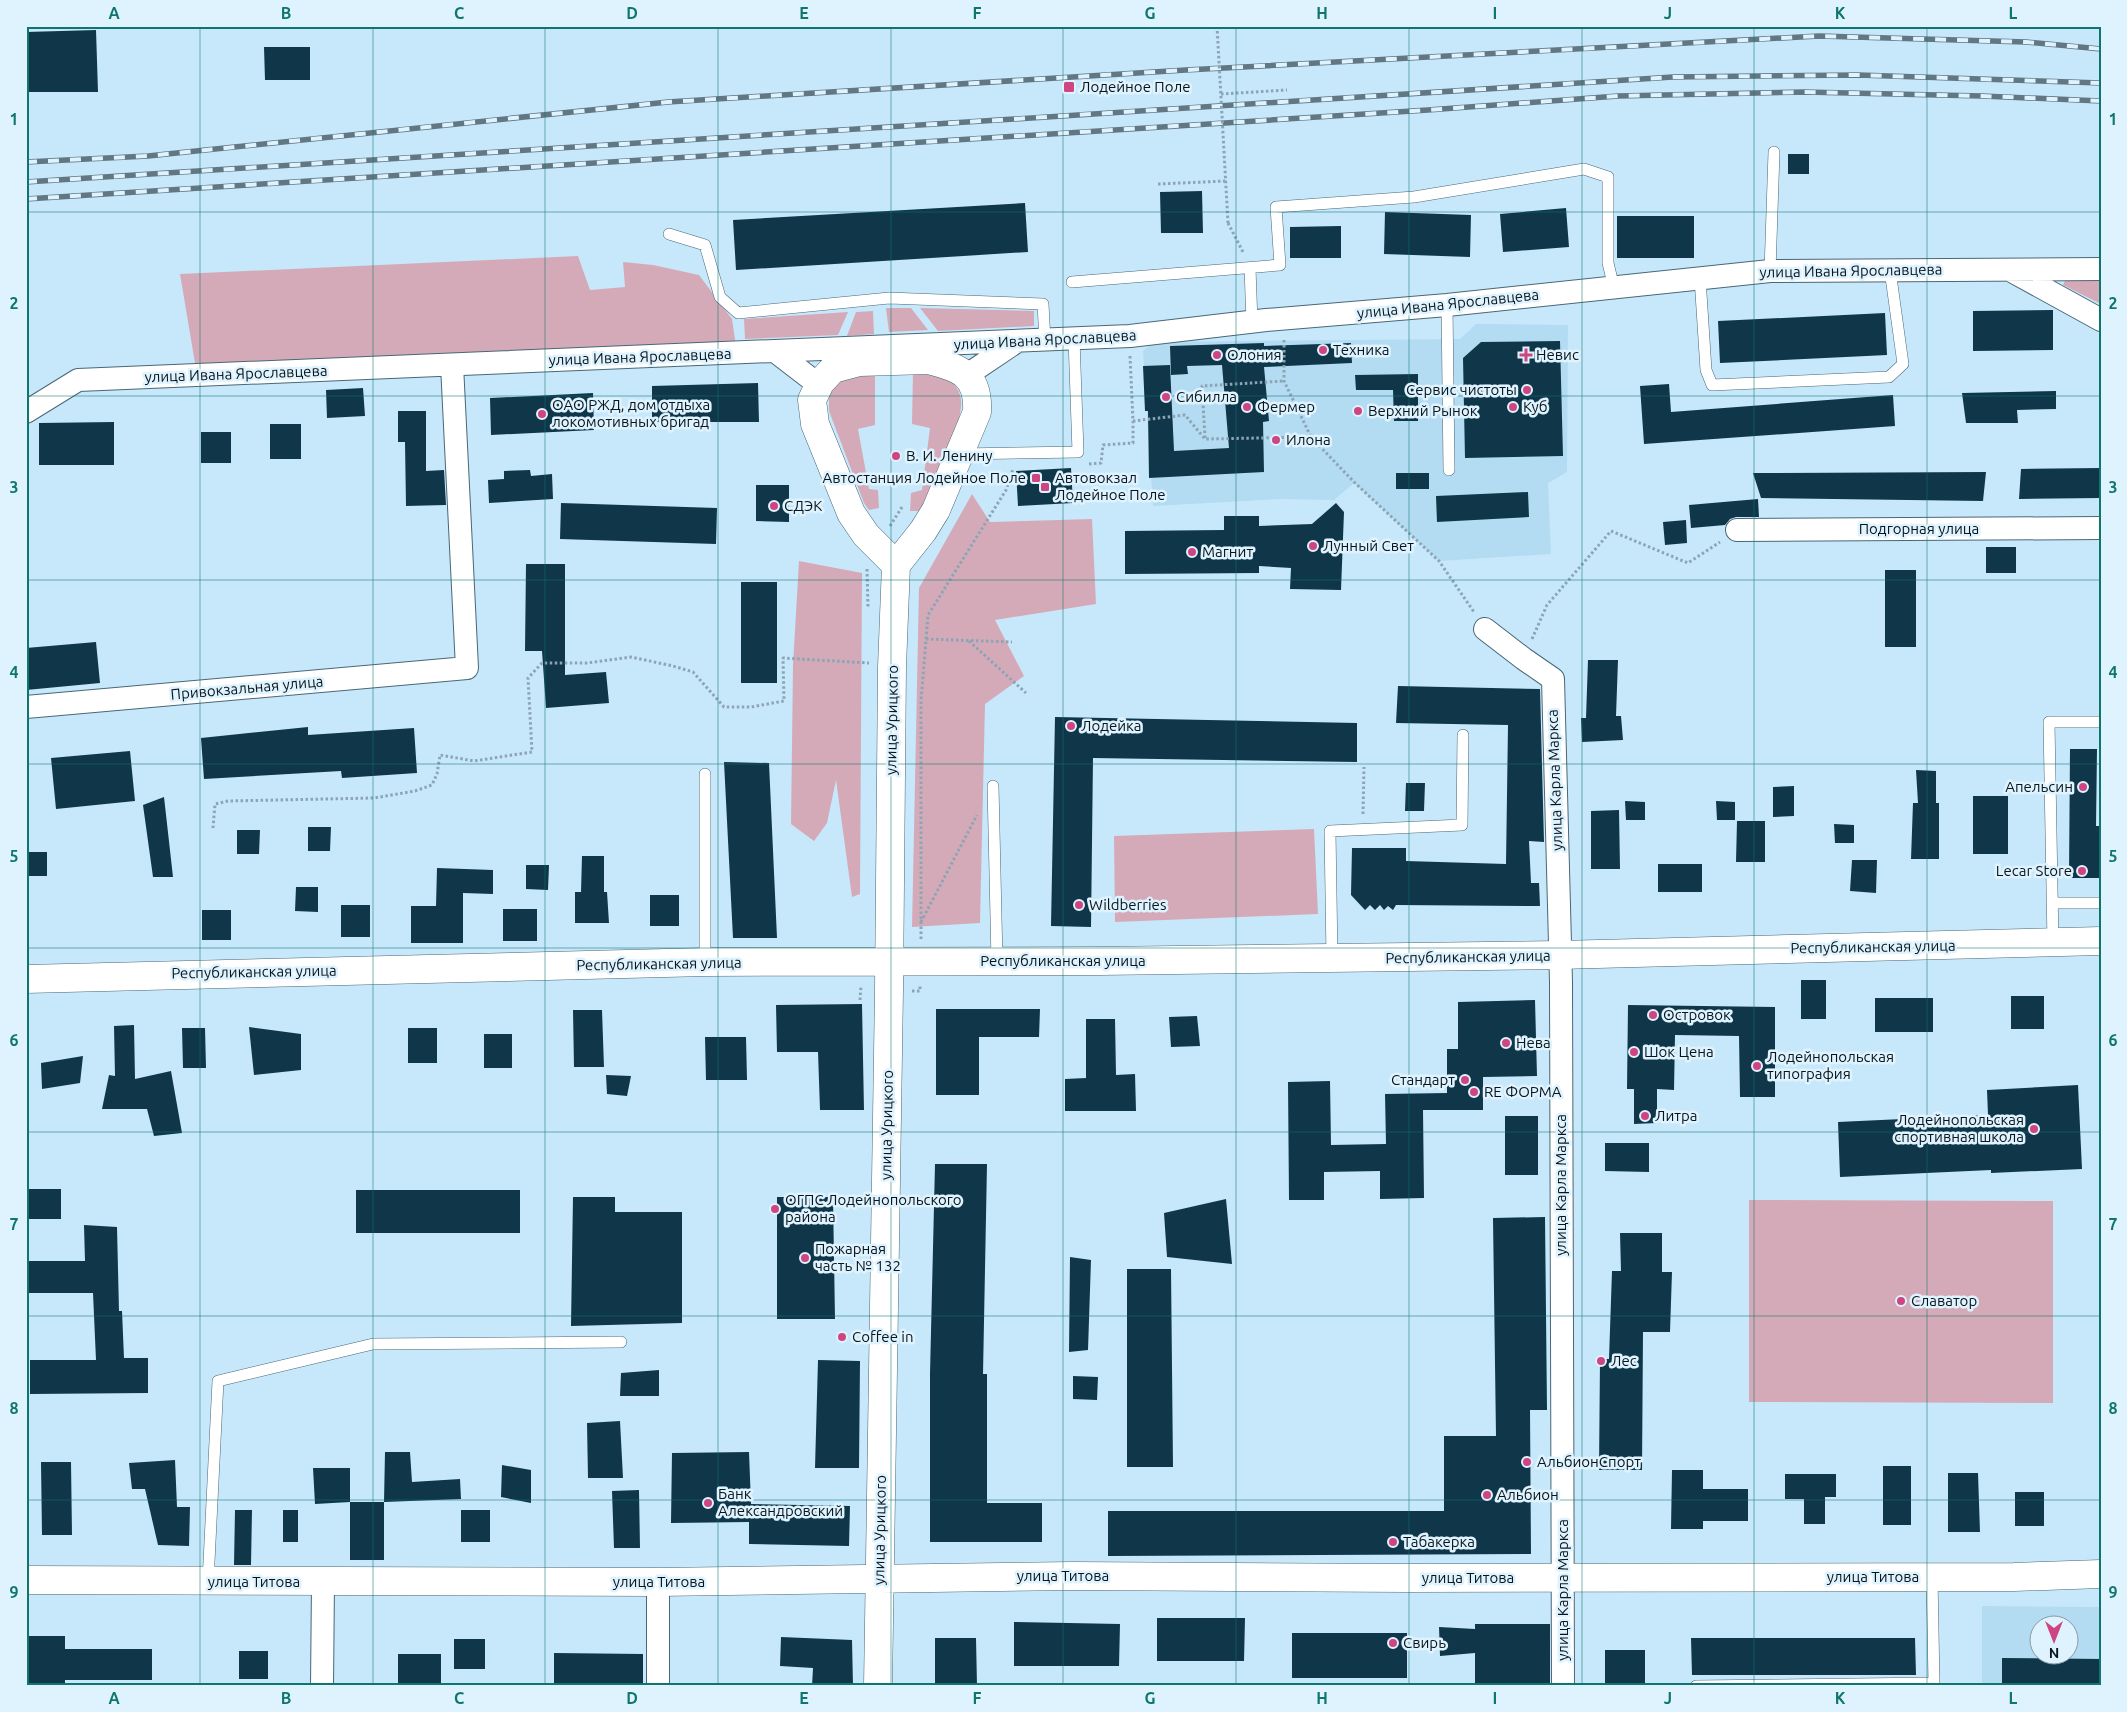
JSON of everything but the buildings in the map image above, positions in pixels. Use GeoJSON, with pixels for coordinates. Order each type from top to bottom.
{"type":"FeatureCollection","features":[{"type":"Feature","properties":{"kind":"street"},"geometry":{"type":"LineString","coordinates":[[2009,269],[2101,320]]}},
{"type":"Feature","properties":{"kind":"street","name":"улица Ивана Ярославцева"},"geometry":{"type":"LineString","coordinates":[[26,412],[78,380],[1074,340],[1447,305],[1770,271],[2101,270]]}},
{"type":"Feature","properties":{"kind":"street"},"geometry":{"type":"LineString","coordinates":[[967,375],[1016,342]]}},
{"type":"Feature","properties":{"kind":"street"},"geometry":{"type":"LineString","coordinates":[[776,352],[819,385]]}},
{"type":"Feature","properties":{"kind":"street"},"geometry":{"type":"LineString","coordinates":[[928,360],[952,366],[967,375],[973,382],[978,398],[977,412],[960,454],[936,510],[923,531],[896,565],[866,535],[851,513],[815,424],[812,400],[819,385],[833,369],[859,362],[928,360]]}},
{"type":"Feature","properties":{"kind":"street","name":"Привокзальная улица"},"geometry":{"type":"LineString","coordinates":[[26,707],[467,668],[452,365]]}},
{"type":"Feature","properties":{"kind":"street","name":"Подгорная улица"},"geometry":{"type":"LineString","coordinates":[[1737,530],[2101,528]]}},
{"type":"Feature","properties":{"kind":"street","name":"улица Урицкого"},"geometry":{"type":"LineString","coordinates":[[878,1686],[878,1578],[890,962],[892,667],[896,565]]}},
{"type":"Feature","properties":{"kind":"street","name":"улица Карла Маркса"},"geometry":{"type":"LineString","coordinates":[[1485,629],[1553,679],[1561,982],[1563,1686]]}},
{"type":"Feature","properties":{"kind":"street","name":"Республиканская улица"},"geometry":{"type":"LineString","coordinates":[[26,979],[705,962],[920,963],[1559,955],[2101,941]]}},
{"type":"Feature","properties":{"kind":"street","name":"улица Титова"},"geometry":{"type":"LineString","coordinates":[[26,1580],[658,1582],[1073,1576],[1562,1578],[1932,1577],[2101,1574]]}},
{"type":"Feature","properties":{"kind":"street"},"geometry":{"type":"LineString","coordinates":[[322,1686],[323,1582]]}},
{"type":"Feature","properties":{"kind":"street"},"geometry":{"type":"LineString","coordinates":[[658,1582],[658,1686]]}},
{"type":"Feature","properties":{"kind":"lane"},"geometry":{"type":"LineString","coordinates":[[1770,271],[1774,152]]}},
{"type":"Feature","properties":{"kind":"lane"},"geometry":{"type":"LineString","coordinates":[[1072,282],[1280,265],[1276,207],[1414,196],[1584,169],[1608,177],[1608,263],[1614,288]]}},
{"type":"Feature","properties":{"kind":"lane"},"geometry":{"type":"LineString","coordinates":[[669,234],[705,245],[720,297],[738,314],[889,298],[1043,304],[1044,341]]}},
{"type":"Feature","properties":{"kind":"lane"},"geometry":{"type":"LineString","coordinates":[[1248,268],[1252,323]]}},
{"type":"Feature","properties":{"kind":"lane"},"geometry":{"type":"LineString","coordinates":[[1700,278],[1706,370],[1712,385],[1889,377],[1903,364],[1890,270]]}},
{"type":"Feature","properties":{"kind":"lane"},"geometry":{"type":"LineString","coordinates":[[1447,305],[1449,470]]}},
{"type":"Feature","properties":{"kind":"lane"},"geometry":{"type":"LineString","coordinates":[[960,454],[1078,452],[1074,340]]}},
{"type":"Feature","properties":{"kind":"lane"},"geometry":{"type":"LineString","coordinates":[[2053,942],[2049,722],[2101,722]]}},
{"type":"Feature","properties":{"kind":"lane"},"geometry":{"type":"LineString","coordinates":[[1332,958],[1330,832],[1462,825],[1463,735]]}},
{"type":"Feature","properties":{"kind":"lane"},"geometry":{"type":"LineString","coordinates":[[705,774],[705,962]]}},
{"type":"Feature","properties":{"kind":"lane"},"geometry":{"type":"LineString","coordinates":[[993,786],[997,962]]}},
{"type":"Feature","properties":{"kind":"lane"},"geometry":{"type":"LineString","coordinates":[[2052,903],[2101,903]]}},
{"type":"Feature","properties":{"kind":"lane"},"geometry":{"type":"LineString","coordinates":[[208,1582],[218,1381],[373,1344],[621,1342]]}},
{"type":"Feature","properties":{"kind":"lane"},"geometry":{"type":"LineString","coordinates":[[1696,1686],[1934,1683],[1932,1577]]}},
{"type":"Feature","properties":{"kind":"path"},"geometry":{"type":"LineString","coordinates":[[1217,26],[1228,223],[1246,257],[1248,268]]}},
{"type":"Feature","properties":{"kind":"path"},"geometry":{"type":"LineString","coordinates":[[1221,94],[1287,90]]}},
{"type":"Feature","properties":{"kind":"path"},"geometry":{"type":"LineString","coordinates":[[1158,184],[1226,181]]}},
{"type":"Feature","properties":{"kind":"path"},"geometry":{"type":"LineString","coordinates":[[1284,320],[1284,381],[1311,437],[1354,482],[1439,560],[1485,629]]}},
{"type":"Feature","properties":{"kind":"path"},"geometry":{"type":"LineString","coordinates":[[1082,464],[1101,463],[1103,445],[1133,442],[1130,336]]}},
{"type":"Feature","properties":{"kind":"path"},"geometry":{"type":"LineString","coordinates":[[1205,439],[1202,386],[1284,381]]}},
{"type":"Feature","properties":{"kind":"path"},"geometry":{"type":"LineString","coordinates":[[1133,421],[1185,415],[1205,439]]}},
{"type":"Feature","properties":{"kind":"path"},"geometry":{"type":"LineString","coordinates":[[1205,439],[1311,437]]}},
{"type":"Feature","properties":{"kind":"path"},"geometry":{"type":"LineString","coordinates":[[860,989],[920,991],[921,701],[928,615],[1006,490],[1014,468]]}},
{"type":"Feature","properties":{"kind":"path"},"geometry":{"type":"LineString","coordinates":[[1524,659],[1547,605],[1611,531],[1688,563],[1737,530]]}},
{"type":"Feature","properties":{"kind":"path"},"geometry":{"type":"LineString","coordinates":[[926,639],[1012,642]]}},
{"type":"Feature","properties":{"kind":"path"},"geometry":{"type":"LineString","coordinates":[[969,640],[1026,693]]}},
{"type":"Feature","properties":{"kind":"path"},"geometry":{"type":"LineString","coordinates":[[212,828],[214,804],[228,801],[374,798],[414,791],[432,785],[437,774],[440,755],[474,761],[532,752],[528,678],[542,663],[587,663],[631,657],[673,666],[693,672],[724,707],[751,707],[784,701],[783,658],[871,664]]}},
{"type":"Feature","properties":{"kind":"path"},"geometry":{"type":"LineString","coordinates":[[1363,830],[1364,767]]}},
{"type":"Feature","properties":{"kind":"path"},"geometry":{"type":"LineString","coordinates":[[921,923],[993,786]]}},
{"type":"Feature","properties":{"kind":"shaded area"},"geometry":{"type":"Polygon","coordinates":[[[578,256],[590,290],[625,287],[623,262],[653,265],[699,275],[732,319],[737,353],[197,375],[180,274],[578,256]]]}},
{"type":"Feature","properties":{"kind":"shaded area"},"geometry":{"type":"Polygon","coordinates":[[[2069,271],[2101,272],[2101,304],[2063,285],[2069,271]]]}},
{"type":"Feature","properties":{"kind":"shaded area"},"geometry":{"type":"Polygon","coordinates":[[[886,308],[911,308],[928,330],[889,332],[886,308]]]}},
{"type":"Feature","properties":{"kind":"shaded area"},"geometry":{"type":"Polygon","coordinates":[[[920,308],[1034,311],[1034,326],[938,331],[920,308]]]}},
{"type":"Feature","properties":{"kind":"shaded area"},"geometry":{"type":"Polygon","coordinates":[[[873,311],[874,334],[847,336],[856,312],[873,311]]]}},
{"type":"Feature","properties":{"kind":"shaded area"},"geometry":{"type":"Polygon","coordinates":[[[848,312],[838,335],[745,339],[744,319],[848,312]]]}},
{"type":"Feature","properties":{"kind":"shaded area","name":"Верхний Рынок"},"geometry":{"type":"Polygon","coordinates":[[[1476,324],[1568,325],[1567,472],[1548,483],[1551,554],[1439,561],[1354,483],[1334,500],[1281,499],[1153,506],[1143,351],[1153,342],[1460,339],[1476,324]]]}},
{"type":"Feature","properties":{"kind":"shaded area"},"geometry":{"type":"Polygon","coordinates":[[[875,369],[875,425],[858,429],[869,489],[878,490],[879,508],[869,510],[864,503],[829,411],[829,394],[847,375],[875,369]]]}},
{"type":"Feature","properties":{"kind":"shaded area"},"geometry":{"type":"Polygon","coordinates":[[[913,371],[940,371],[957,388],[961,399],[958,423],[922,511],[910,511],[911,493],[922,490],[930,428],[912,424],[913,371]]]}},
{"type":"Feature","properties":{"kind":"shaded area"},"geometry":{"type":"Polygon","coordinates":[[[972,494],[990,522],[1092,519],[1096,604],[995,620],[1024,676],[985,704],[980,923],[912,927],[919,588],[972,494]]]}},
{"type":"Feature","properties":{"kind":"shaded area"},"geometry":{"type":"Polygon","coordinates":[[[799,561],[862,573],[860,894],[852,897],[836,780],[827,823],[814,841],[791,824],[793,665],[799,561]]]}},
{"type":"Feature","properties":{"kind":"shaded area"},"geometry":{"type":"Polygon","coordinates":[[[1314,829],[1318,914],[1115,922],[1114,836],[1314,829]]]}},
{"type":"Feature","properties":{"kind":"shaded area","name":"Славатор"},"geometry":{"type":"Polygon","coordinates":[[[1749,1200],[2053,1201],[2053,1403],[1749,1402],[1749,1200]]]}},
{"type":"Feature","properties":{"kind":"shaded area"},"geometry":{"type":"Polygon","coordinates":[[[1982,1606],[2101,1607],[2101,1686],[1982,1686],[1982,1606]]]}},
{"type":"Feature","properties":{"kind":"railway"},"geometry":{"type":"LineString","coordinates":[[26,162],[148,156],[668,102],[1186,70],[1819,36],[2026,42],[2101,49]]}},
{"type":"Feature","properties":{"kind":"railway"},"geometry":{"type":"LineString","coordinates":[[26,182],[1673,77],[1858,75],[2101,83]]}},
{"type":"Feature","properties":{"kind":"railway"},"geometry":{"type":"LineString","coordinates":[[26,199],[1428,110],[1618,96],[1804,92],[2101,101]]}},
{"type":"Feature","properties":{"kind":"place","name":"Лодейное Поле"},"geometry":{"type":"Point","coordinates":[1069,87]}},
{"type":"Feature","properties":{"kind":"place","name":"Техника"},"geometry":{"type":"Point","coordinates":[1323,350]}},
{"type":"Feature","properties":{"kind":"place","name":"Олония"},"geometry":{"type":"Point","coordinates":[1217,355]}},
{"type":"Feature","properties":{"kind":"place","name":"Невис"},"geometry":{"type":"Point","coordinates":[1526,355]}},
{"type":"Feature","properties":{"kind":"place","name":"Сервис чистоты"},"geometry":{"type":"Point","coordinates":[1527,390]}},
{"type":"Feature","properties":{"kind":"place","name":"Сибилла"},"geometry":{"type":"Point","coordinates":[1166,397]}},
{"type":"Feature","properties":{"kind":"place","name":"Фермер"},"geometry":{"type":"Point","coordinates":[1247,407]}},
{"type":"Feature","properties":{"kind":"place","name":"Куб"},"geometry":{"type":"Point","coordinates":[1513,407]}},
{"type":"Feature","properties":{"kind":"place","name":"Верхний Рынок"},"geometry":{"type":"Point","coordinates":[1358,411]}},
{"type":"Feature","properties":{"kind":"place","name":"ОАО РЖД, дом отдыха локомотивных бригад"},"geometry":{"type":"Point","coordinates":[542,414]}},
{"type":"Feature","properties":{"kind":"place","name":"Илона"},"geometry":{"type":"Point","coordinates":[1276,440]}},
{"type":"Feature","properties":{"kind":"place","name":"В. И. Ленину"},"geometry":{"type":"Point","coordinates":[896,456]}},
{"type":"Feature","properties":{"kind":"place","name":"Автостанция Лодейное Поле"},"geometry":{"type":"Point","coordinates":[1036,478]}},
{"type":"Feature","properties":{"kind":"place","name":"Автовокзал Лодейное Поле"},"geometry":{"type":"Point","coordinates":[1045,487]}},
{"type":"Feature","properties":{"kind":"place","name":"СДЭК"},"geometry":{"type":"Point","coordinates":[774,506]}},
{"type":"Feature","properties":{"kind":"place","name":"Лунный Свет"},"geometry":{"type":"Point","coordinates":[1313,546]}},
{"type":"Feature","properties":{"kind":"place","name":"Магнит"},"geometry":{"type":"Point","coordinates":[1192,552]}},
{"type":"Feature","properties":{"kind":"place","name":"Лодейка"},"geometry":{"type":"Point","coordinates":[1071,726]}},
{"type":"Feature","properties":{"kind":"place","name":"Апельсин"},"geometry":{"type":"Point","coordinates":[2083,787]}},
{"type":"Feature","properties":{"kind":"place","name":"Lecar Store"},"geometry":{"type":"Point","coordinates":[2082,871]}},
{"type":"Feature","properties":{"kind":"place","name":"Wildberries"},"geometry":{"type":"Point","coordinates":[1079,905]}},
{"type":"Feature","properties":{"kind":"place","name":"Островок"},"geometry":{"type":"Point","coordinates":[1653,1015]}},
{"type":"Feature","properties":{"kind":"place","name":"Нева"},"geometry":{"type":"Point","coordinates":[1506,1043]}},
{"type":"Feature","properties":{"kind":"place","name":"Шок Цена"},"geometry":{"type":"Point","coordinates":[1634,1052]}},
{"type":"Feature","properties":{"kind":"place","name":"Лодейнопольская типография"},"geometry":{"type":"Point","coordinates":[1757,1066]}},
{"type":"Feature","properties":{"kind":"place","name":"Стандарт"},"geometry":{"type":"Point","coordinates":[1465,1080]}},
{"type":"Feature","properties":{"kind":"place","name":"RE ФОРМА"},"geometry":{"type":"Point","coordinates":[1474,1092]}},
{"type":"Feature","properties":{"kind":"place","name":"Литра"},"geometry":{"type":"Point","coordinates":[1645,1116]}},
{"type":"Feature","properties":{"kind":"place","name":"Лодейнопольская спортивная школа"},"geometry":{"type":"Point","coordinates":[2034,1129]}},
{"type":"Feature","properties":{"kind":"place","name":"ОГПС Лодейнопольского района"},"geometry":{"type":"Point","coordinates":[775,1209]}},
{"type":"Feature","properties":{"kind":"place","name":"Пожарная часть № 132"},"geometry":{"type":"Point","coordinates":[805,1258]}},
{"type":"Feature","properties":{"kind":"place","name":"Славатор"},"geometry":{"type":"Point","coordinates":[1901,1301]}},
{"type":"Feature","properties":{"kind":"place","name":"Coffee in"},"geometry":{"type":"Point","coordinates":[842,1337]}},
{"type":"Feature","properties":{"kind":"place","name":"Лес"},"geometry":{"type":"Point","coordinates":[1601,1361]}},
{"type":"Feature","properties":{"kind":"place","name":"АльбионСпорт"},"geometry":{"type":"Point","coordinates":[1527,1462]}},
{"type":"Feature","properties":{"kind":"place","name":"Альбион"},"geometry":{"type":"Point","coordinates":[1487,1495]}},
{"type":"Feature","properties":{"kind":"place","name":"Банк Александровский"},"geometry":{"type":"Point","coordinates":[708,1503]}},
{"type":"Feature","properties":{"kind":"place","name":"Табакерка"},"geometry":{"type":"Point","coordinates":[1393,1542]}},
{"type":"Feature","properties":{"kind":"place","name":"Свирь"},"geometry":{"type":"Point","coordinates":[1393,1643]}}]}
